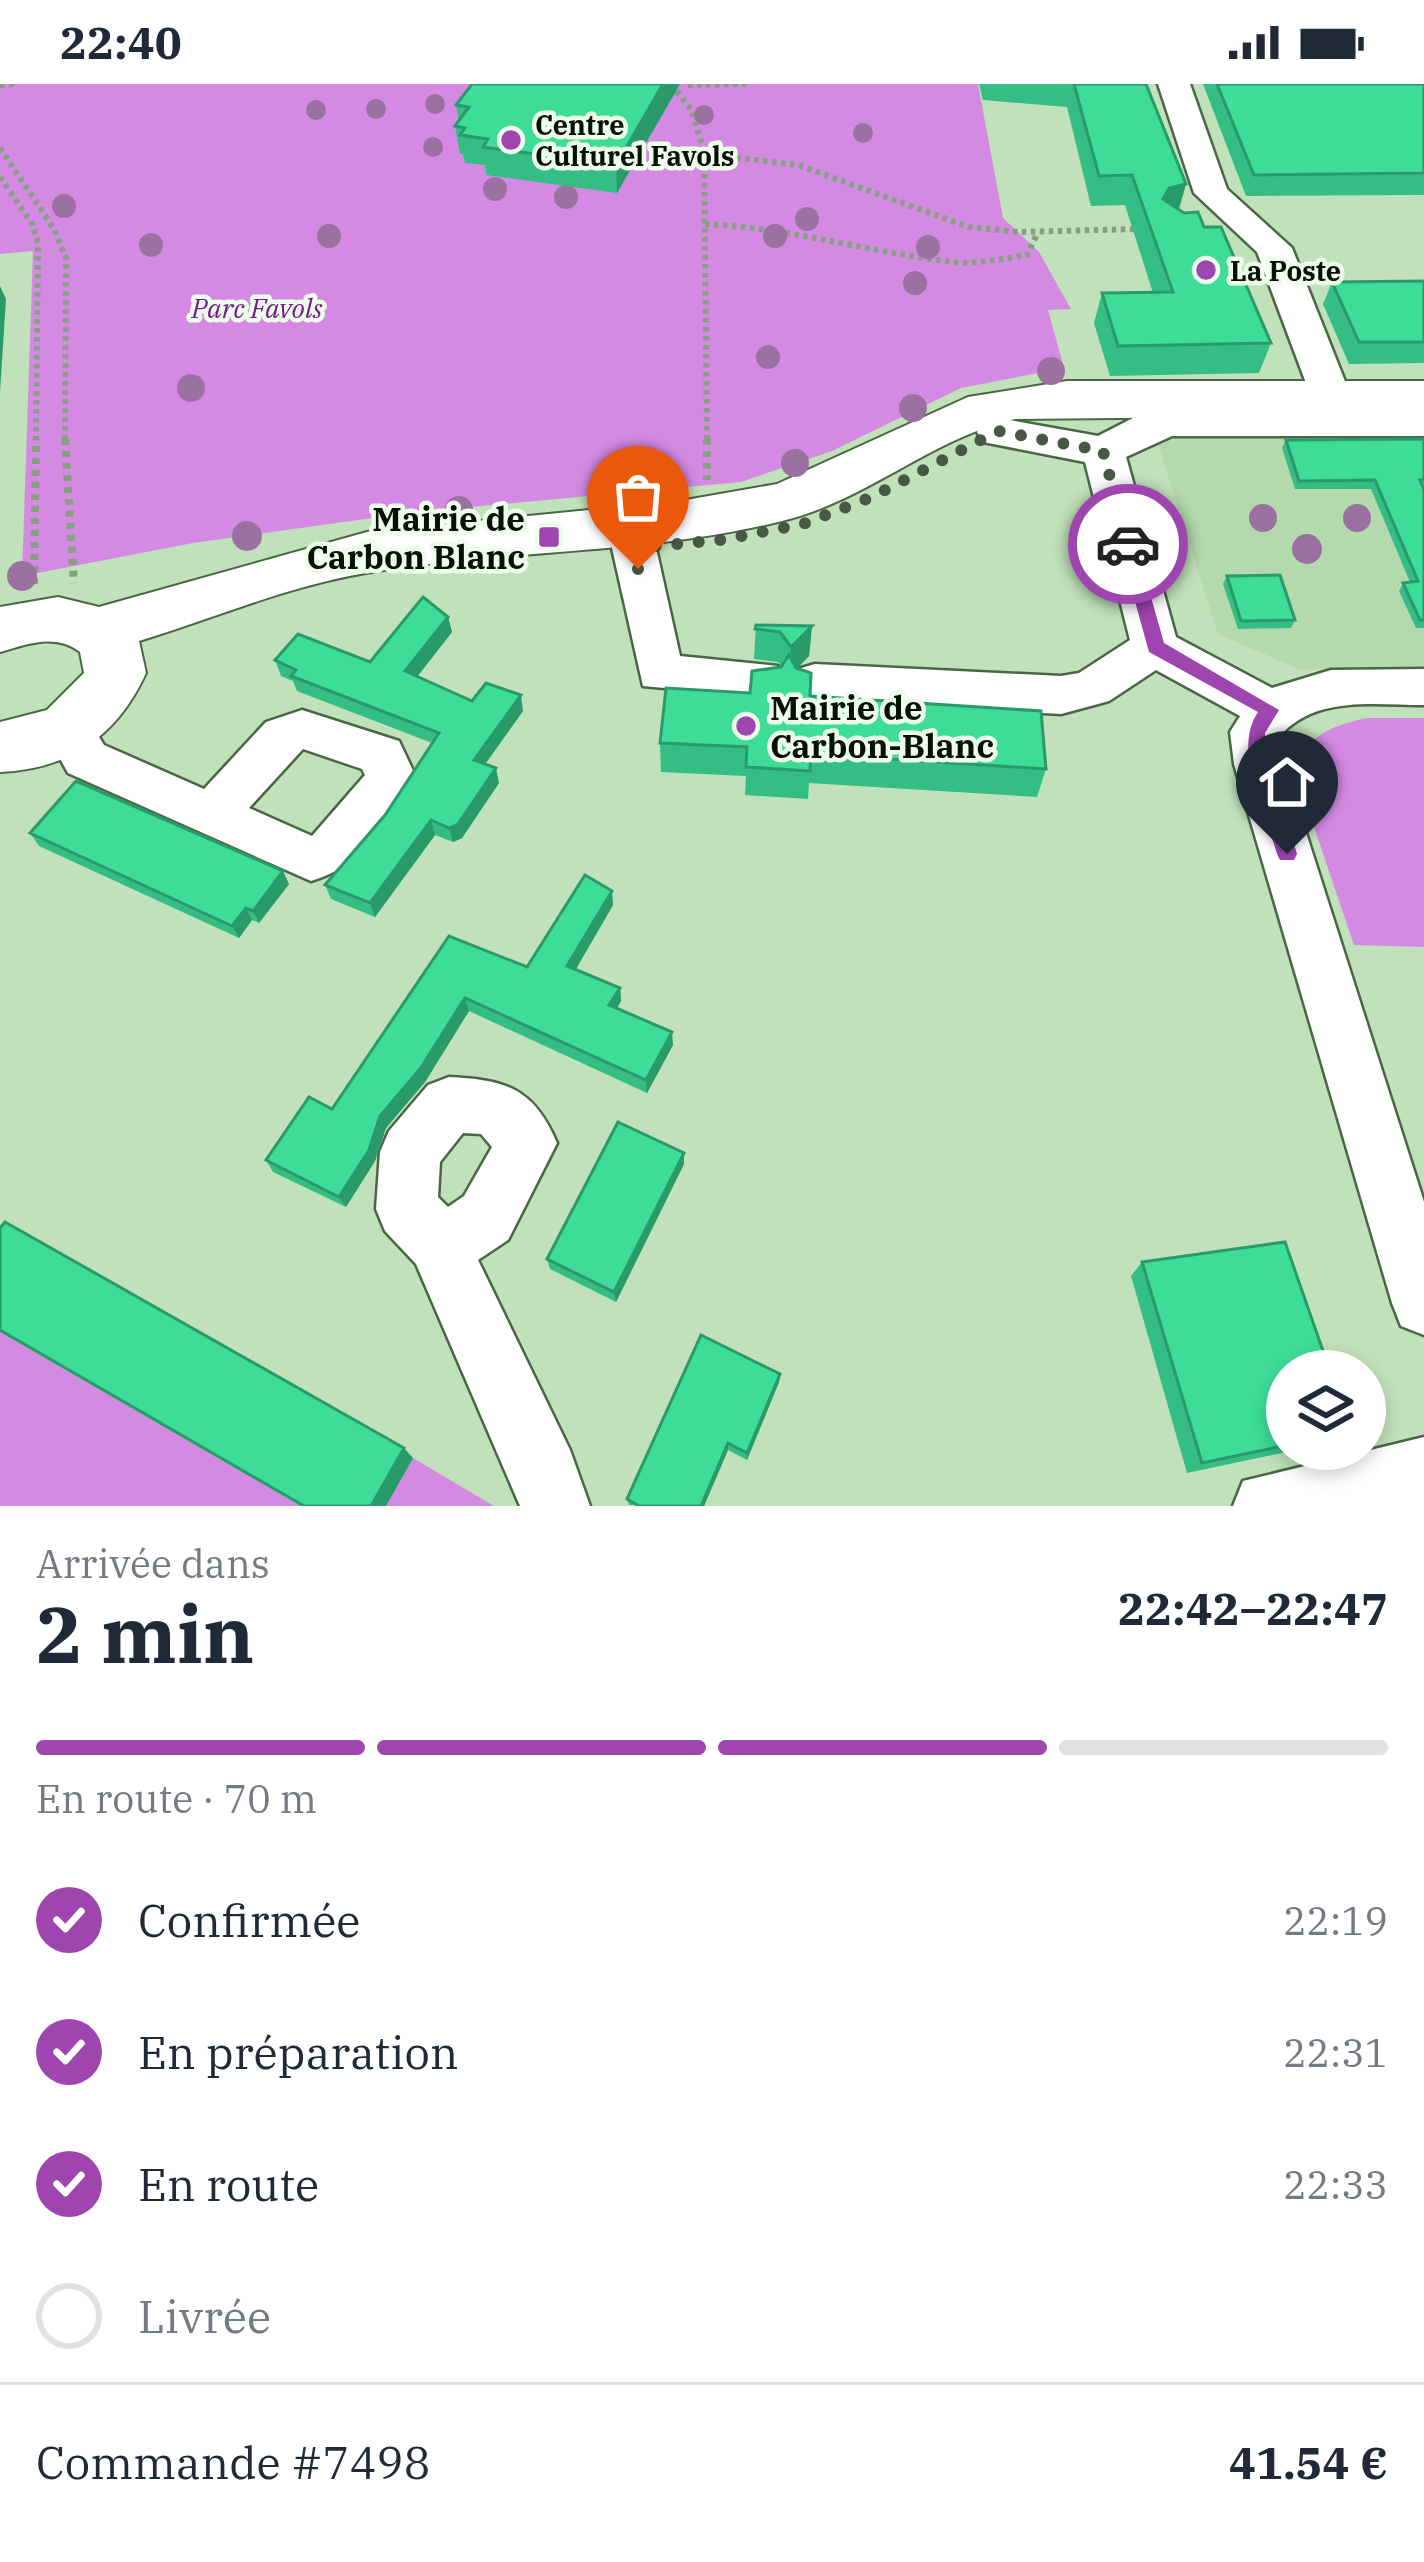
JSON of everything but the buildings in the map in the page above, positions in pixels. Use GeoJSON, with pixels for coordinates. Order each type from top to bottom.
{"type":"FeatureCollection","features":[{"type":"Feature","properties":{"kind":"street"},"geometry":{"type":"LineString","coordinates":[[1174,84],[1211,194],[1274,248],[1332,398]]}},
{"type":"Feature","properties":{"kind":"street"},"geometry":{"type":"LineString","coordinates":[[1177,228],[1244,222]]}},
{"type":"Feature","properties":{"kind":"street"},"geometry":{"type":"LineString","coordinates":[[61,628],[367,552],[652,523],[786,501],[895,456],[974,412],[1008,403],[1088,395],[1144,400],[1424,398]]}},
{"type":"Feature","properties":{"kind":"street"},"geometry":{"type":"LineString","coordinates":[[61,628],[156,639],[214,608],[298,583],[372,568],[721,540],[803,524],[872,497],[998,431],[1144,400]]}},
{"type":"Feature","properties":{"kind":"street"},"geometry":{"type":"LineString","coordinates":[[998,431],[1103,451],[1120,439],[1172,423],[1424,423]]}},
{"type":"Feature","properties":{"kind":"street"},"geometry":{"type":"LineString","coordinates":[[1103,451],[1156,647],[1270,710]]}},
{"type":"Feature","properties":{"kind":"street"},"geometry":{"type":"LineString","coordinates":[[634,548],[660,673],[761,680]]}},
{"type":"Feature","properties":{"kind":"street"},"geometry":{"type":"LineString","coordinates":[[0,747],[42,741],[69,730],[92,712],[61,628]]}},
{"type":"Feature","properties":{"kind":"street"},"geometry":{"type":"LineString","coordinates":[[815,682],[1060,694],[1092,688],[1156,647]]}},
{"type":"Feature","properties":{"kind":"street"},"geometry":{"type":"LineString","coordinates":[[1424,687],[1313,692],[1270,710],[1255,732],[1259,764],[1424,1303]]}},
{"type":"Feature","properties":{"kind":"street"},"geometry":{"type":"LineString","coordinates":[[69,730],[86,759],[212,814]]}},
{"type":"Feature","properties":{"kind":"street"},"geometry":{"type":"LineString","coordinates":[[443,1247],[452,1282],[546,1474],[555,1506]]}},
{"type":"Feature","properties":{"kind":"street"},"geometry":{"type":"LineString","coordinates":[[1268,1506],[1424,1472]]}},
{"type":"Feature","properties":{"kind":"path"},"geometry":{"type":"LineString","coordinates":[[0,85],[14,84]]}},
{"type":"Feature","properties":{"kind":"path"},"geometry":{"type":"LineString","coordinates":[[671,84],[691,109],[704,152],[706,487]]}},
{"type":"Feature","properties":{"kind":"path"},"geometry":{"type":"LineString","coordinates":[[688,85],[751,84]]}},
{"type":"Feature","properties":{"kind":"path"},"geometry":{"type":"LineString","coordinates":[[647,147],[825,172],[969,226],[1038,232],[1177,228]]}},
{"type":"Feature","properties":{"kind":"path"},"geometry":{"type":"LineString","coordinates":[[0,148],[54,230],[66,258],[64,422],[75,570],[61,628]]}},
{"type":"Feature","properties":{"kind":"path"},"geometry":{"type":"LineString","coordinates":[[0,177],[33,225],[38,244],[61,628]]}},
{"type":"Feature","properties":{"kind":"path"},"geometry":{"type":"LineString","coordinates":[[705,224],[767,227],[808,241],[970,263],[1027,255],[1038,232]]}},
{"type":"Feature","properties":{"kind":"shaded area"},"geometry":{"type":"Polygon","coordinates":[[[1151,421],[1424,421],[1424,669],[1299,669],[1218,634],[1151,421]]]}},
{"type":"Feature","properties":{"kind":"green space","name":"Parc Favols"},"geometry":{"type":"Polygon","coordinates":[[[0,84],[978,84],[1003,218],[1039,252],[1071,309],[1048,310],[1064,368],[961,388],[832,451],[741,482],[415,512],[193,543],[22,576],[33,251],[0,254],[0,84]]]}},
{"type":"Feature","properties":{"kind":"green space"},"geometry":{"type":"Polygon","coordinates":[[[1368,718],[1424,718],[1424,947],[1354,945],[1297,777],[1298,764],[1310,743],[1331,729],[1368,718]]]}},
{"type":"Feature","properties":{"kind":"green space"},"geometry":{"type":"Polygon","coordinates":[[[0,1332],[301,1506],[0,1506],[0,1332]]]}},
{"type":"Feature","properties":{"kind":"green space"},"geometry":{"type":"Polygon","coordinates":[[[413,1458],[494,1506],[386,1506],[413,1458]]]}},
{"type":"Feature","properties":{"kind":"way so far"},"geometry":{"type":"LineString","coordinates":[[638,569],[634,548],[721,540],[803,524],[872,497],[998,431],[1103,451],[1128,544]]}},
{"type":"Feature","properties":{"kind":"place","name":"Centre Culturel Favols"},"geometry":{"type":"Point","coordinates":[511,140]}},
{"type":"Feature","properties":{"kind":"place","name":"La Poste"},"geometry":{"type":"Point","coordinates":[1206,270]}},
{"type":"Feature","properties":{"kind":"place","name":"Mairie de Carbon Blanc"},"geometry":{"type":"Point","coordinates":[549,537]}},
{"type":"Feature","properties":{"kind":"place","name":"Mairie de Carbon-Blanc"},"geometry":{"type":"Point","coordinates":[746,726]}},
{"type":"Feature","properties":{"kind":"route"},"geometry":{"type":"LineString","coordinates":[[1128,544],[1156,647],[1270,710],[1255,732],[1257,751],[1287,854]]}}]}
